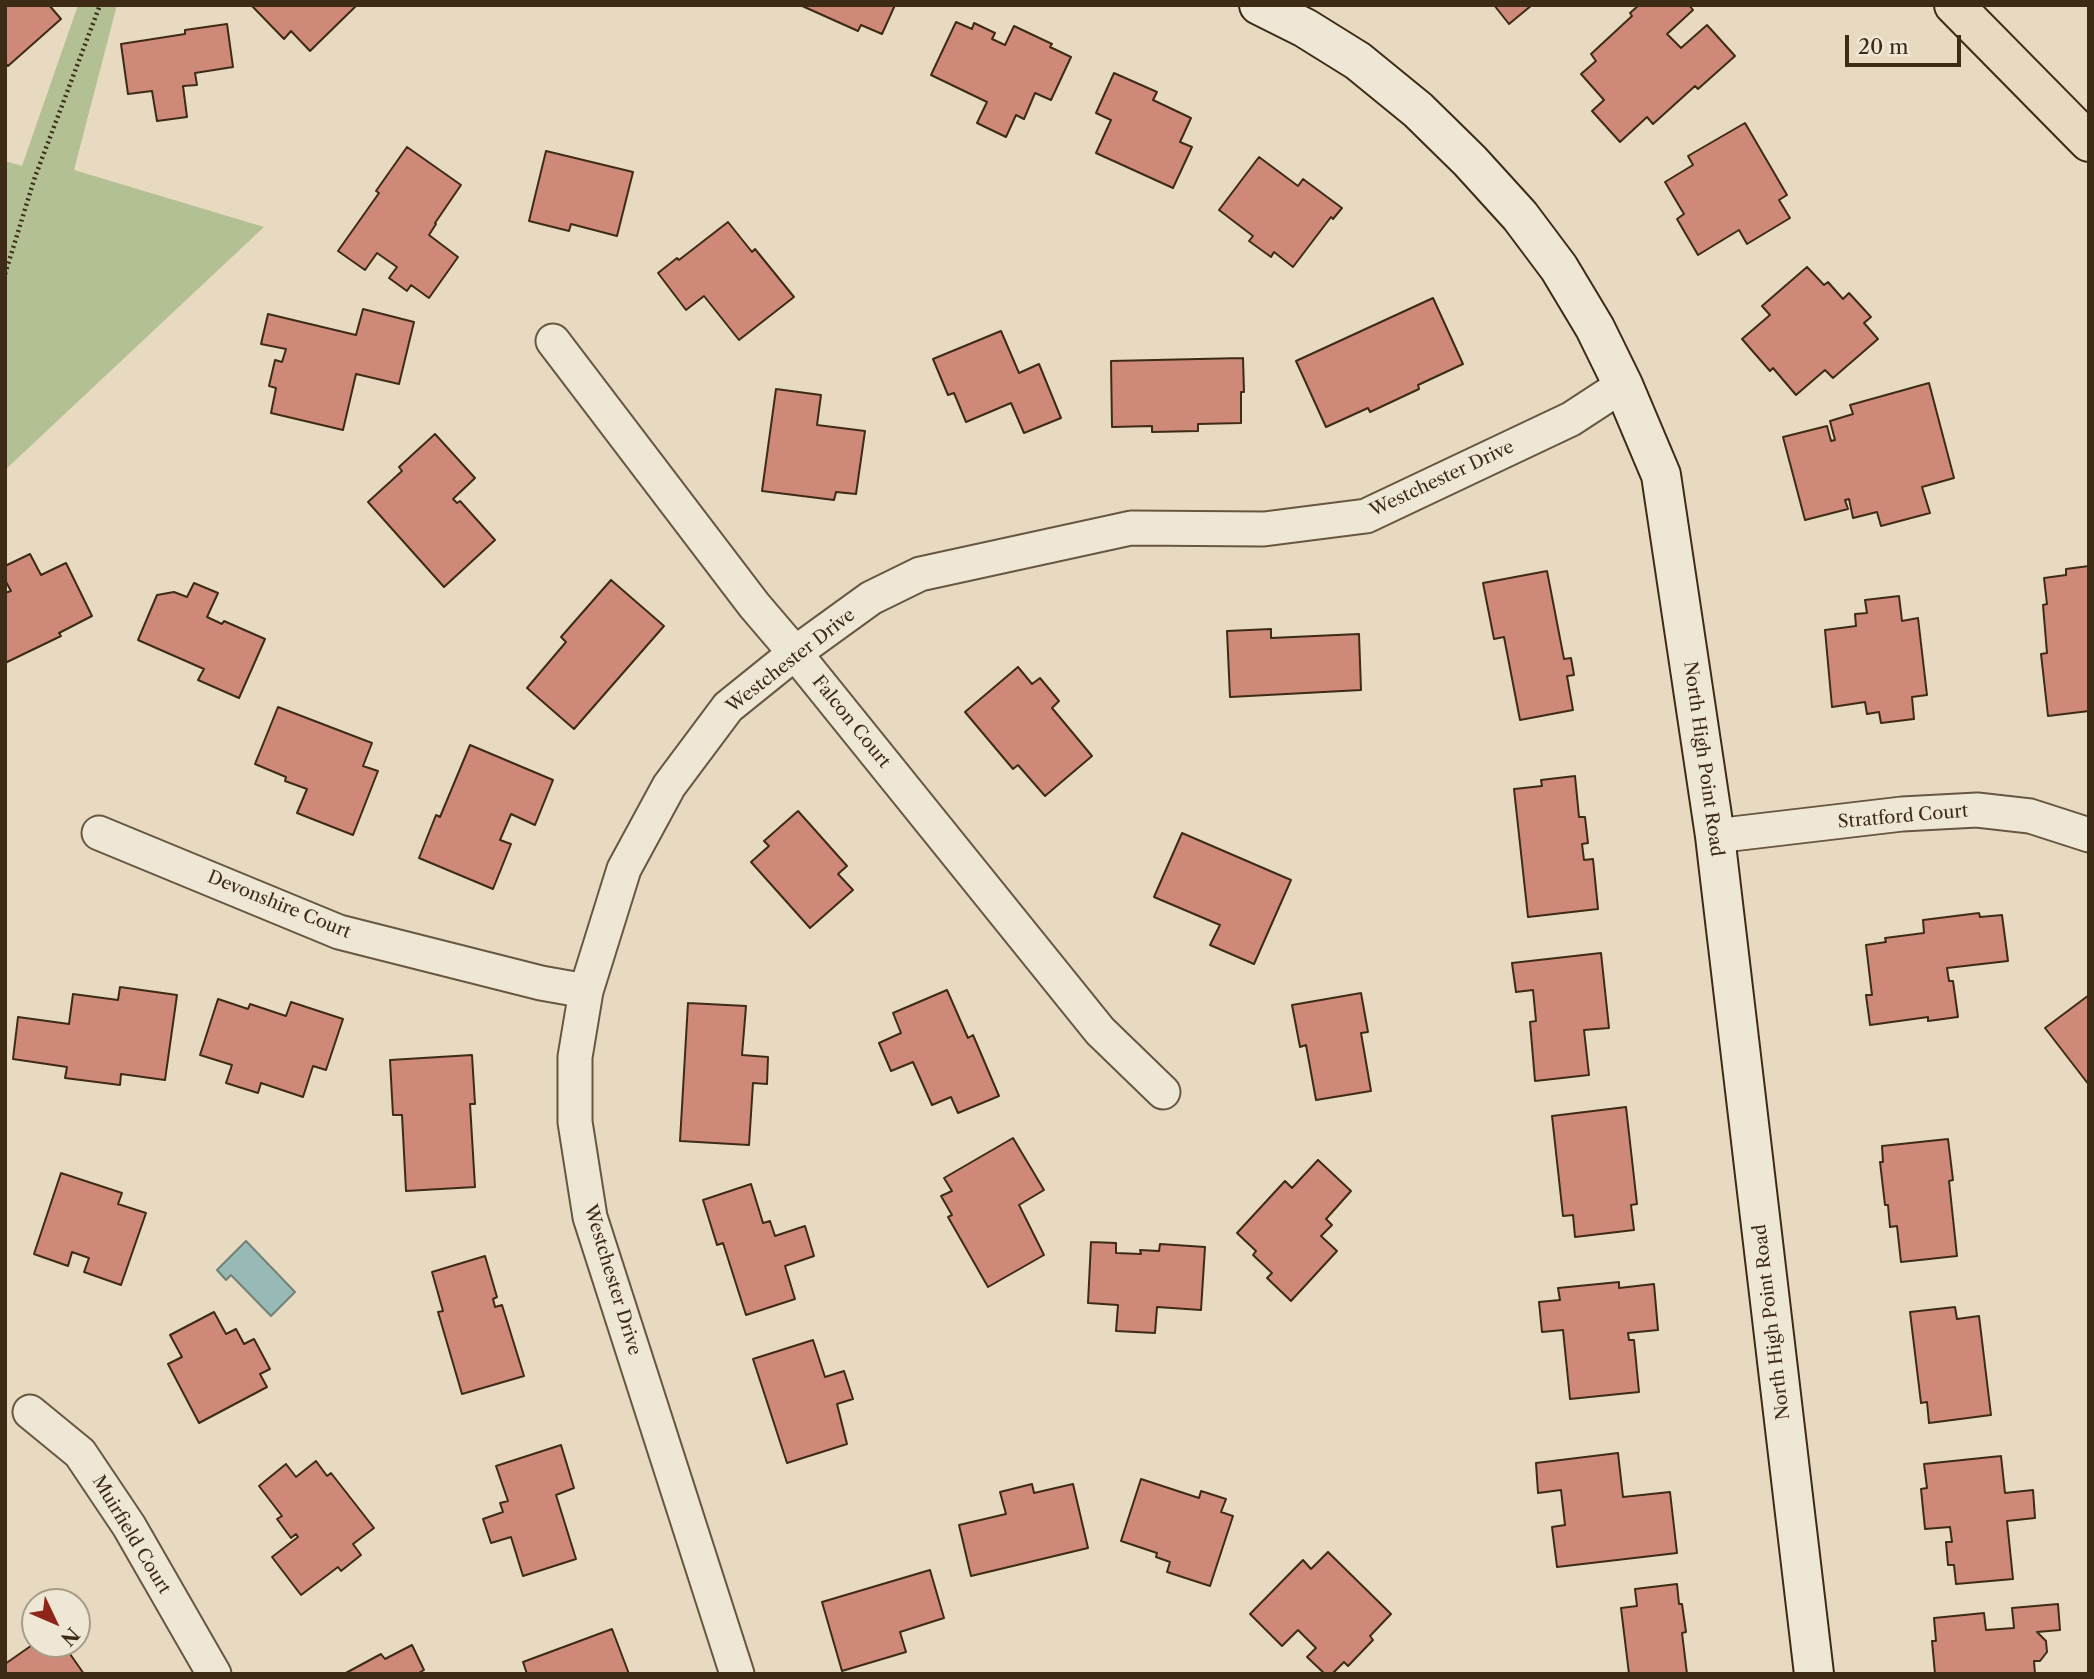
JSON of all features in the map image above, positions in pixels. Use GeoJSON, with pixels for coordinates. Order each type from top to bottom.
{"type":"FeatureCollection","features":[{"type":"Feature","properties":{"kind":"highway"},"geometry":{"type":"LineString","coordinates":[[1954,5],[2089,142]]}},
{"type":"Feature","properties":{"kind":"street","name":"North High Point Road"},"geometry":{"type":"LineString","coordinates":[[1259,5],[1305,28],[1358,61],[1418,110],[1470,161],[1520,216],[1559,268],[1595,328],[1623,385],[1661,475],[1715,836],[1814,1674]]}},
{"type":"Feature","properties":{"kind":"street","name":"Falcon Court"},"geometry":{"type":"LineString","coordinates":[[553,341],[754,605],[1100,1031],[1163,1092]]}},
{"type":"Feature","properties":{"kind":"street","name":"Westchester Drive"},"geometry":{"type":"LineString","coordinates":[[737,1674],[590,1217],[575,1122],[575,1056],[586,991],[624,869],[669,786],[728,707],[795,653],[871,598],[920,574],[1131,528],[1264,528],[1366,516],[1570,419],[1623,385]]}},
{"type":"Feature","properties":{"kind":"street","name":"Stratford Court"},"geometry":{"type":"LineString","coordinates":[[1715,836],[1902,814],[1977,810],[2030,816],[2089,835]]}},
{"type":"Feature","properties":{"kind":"street","name":"Devonshire Court"},"geometry":{"type":"LineString","coordinates":[[99,833],[340,932],[541,983],[586,991]]}},
{"type":"Feature","properties":{"kind":"street","name":"Muirfield Court"},"geometry":{"type":"LineString","coordinates":[[30,1412],[80,1453],[129,1527],[214,1674]]}},
{"type":"Feature","properties":{"kind":"path"},"geometry":{"type":"LineString","coordinates":[[6,272],[34,177],[100,5]]}},
{"type":"Feature","properties":{"kind":"green space"},"geometry":{"type":"Polygon","coordinates":[[[78,5],[117,5],[74,170],[264,227],[5,470],[5,161],[22,166],[78,5]]]}},
{"type":"Feature","properties":{"kind":"water"},"geometry":{"type":"Polygon","coordinates":[[[246,1241],[295,1292],[271,1316],[231,1275],[226,1280],[217,1270],[246,1241]]]}},
{"type":"Feature","properties":{"kind":"building"},"geometry":{"type":"Polygon","coordinates":[[[5,5],[49,5],[61,19],[8,66],[5,63],[5,5]]]}},
{"type":"Feature","properties":{"kind":"building"},"geometry":{"type":"Polygon","coordinates":[[[357,5],[310,51],[291,31],[284,39],[252,6],[357,5]]]}},
{"type":"Feature","properties":{"kind":"building"},"geometry":{"type":"Polygon","coordinates":[[[800,5],[895,5],[882,34],[861,25],[858,31],[800,5]]]}},
{"type":"Feature","properties":{"kind":"building"},"geometry":{"type":"Polygon","coordinates":[[[1494,5],[1532,5],[1509,24],[1494,5]]]}},
{"type":"Feature","properties":{"kind":"building"},"geometry":{"type":"Polygon","coordinates":[[[1639,5],[1689,5],[1693,10],[1667,34],[1681,48],[1707,25],[1735,56],[1698,89],[1695,86],[1653,124],[1647,117],[1620,142],[1592,111],[1604,100],[1581,74],[1596,61],[1591,54],[1632,16],[1630,13],[1639,5]]]}},
{"type":"Feature","properties":{"kind":"building"},"geometry":{"type":"Polygon","coordinates":[[[956,22],[972,29],[974,23],[995,33],[992,39],[1005,45],[1014,26],[1052,44],[1050,47],[1071,57],[1051,100],[1035,93],[1024,119],[1016,115],[1006,137],[977,123],[987,102],[931,75],[956,22]]]}},
{"type":"Feature","properties":{"kind":"building"},"geometry":{"type":"Polygon","coordinates":[[[227,24],[233,67],[195,73],[197,85],[183,86],[187,117],[157,121],[152,91],[128,94],[121,44],[227,24]]]}},
{"type":"Feature","properties":{"kind":"building"},"geometry":{"type":"Polygon","coordinates":[[[1114,73],[1157,92],[1153,100],[1191,118],[1180,142],[1192,147],[1173,188],[1096,153],[1111,120],[1096,113],[1114,73]]]}},
{"type":"Feature","properties":{"kind":"building"},"geometry":{"type":"Polygon","coordinates":[[[1745,123],[1787,195],[1779,200],[1790,218],[1747,244],[1739,230],[1698,255],[1677,219],[1684,214],[1665,182],[1693,165],[1688,156],[1745,123]]]}},
{"type":"Feature","properties":{"kind":"building"},"geometry":{"type":"Polygon","coordinates":[[[407,147],[461,185],[429,235],[458,257],[429,298],[411,285],[407,291],[389,278],[397,267],[377,253],[365,270],[338,251],[407,147]]]}},
{"type":"Feature","properties":{"kind":"building"},"geometry":{"type":"Polygon","coordinates":[[[546,151],[633,172],[617,236],[571,224],[569,231],[529,221],[546,151]]]}},
{"type":"Feature","properties":{"kind":"building"},"geometry":{"type":"Polygon","coordinates":[[[1259,157],[1298,186],[1303,179],[1342,208],[1333,219],[1331,217],[1293,267],[1274,252],[1271,257],[1249,241],[1253,236],[1219,210],[1259,157]]]}},
{"type":"Feature","properties":{"kind":"building"},"geometry":{"type":"Polygon","coordinates":[[[728,222],[752,252],[755,249],[794,297],[739,340],[704,296],[686,310],[658,273],[728,222]]]}},
{"type":"Feature","properties":{"kind":"building"},"geometry":{"type":"Polygon","coordinates":[[[1807,267],[1824,285],[1828,282],[1843,299],[1849,293],[1871,317],[1864,323],[1878,339],[1833,378],[1825,370],[1796,395],[1773,368],[1770,371],[1742,339],[1770,315],[1762,306],[1807,267]]]}},
{"type":"Feature","properties":{"kind":"building"},"geometry":{"type":"Polygon","coordinates":[[[1433,298],[1463,364],[1370,412],[1368,408],[1326,427],[1296,361],[1433,298]]]}},
{"type":"Feature","properties":{"kind":"building"},"geometry":{"type":"Polygon","coordinates":[[[363,309],[414,322],[399,384],[356,374],[343,430],[271,413],[276,388],[269,386],[275,360],[282,362],[286,349],[261,344],[268,314],[356,335],[363,309]]]}},
{"type":"Feature","properties":{"kind":"building"},"geometry":{"type":"Polygon","coordinates":[[[1001,331],[1019,373],[1039,364],[1061,418],[1024,433],[1011,403],[966,422],[954,393],[948,395],[933,359],[1001,331]]]}},
{"type":"Feature","properties":{"kind":"building"},"geometry":{"type":"Polygon","coordinates":[[[1243,358],[1241,423],[1198,424],[1198,431],[1152,432],[1152,426],[1112,427],[1111,361],[1243,358]]]}},
{"type":"Feature","properties":{"kind":"building"},"geometry":{"type":"Polygon","coordinates":[[[1929,383],[1954,478],[1922,487],[1930,513],[1881,526],[1877,512],[1853,518],[1849,499],[1845,500],[1848,509],[1805,520],[1783,437],[1827,426],[1831,441],[1835,440],[1830,421],[1853,414],[1850,405],[1929,383]]]}},
{"type":"Feature","properties":{"kind":"building"},"geometry":{"type":"Polygon","coordinates":[[[776,389],[821,395],[817,425],[865,431],[856,494],[836,492],[834,500],[762,491],[776,389]]]}},
{"type":"Feature","properties":{"kind":"building"},"geometry":{"type":"Polygon","coordinates":[[[435,434],[475,478],[453,499],[457,503],[460,501],[495,540],[444,587],[368,502],[402,471],[399,467],[435,434]]]}},
{"type":"Feature","properties":{"kind":"building"},"geometry":{"type":"Polygon","coordinates":[[[30,554],[41,575],[66,563],[92,616],[59,633],[61,636],[5,663],[5,593],[11,591],[5,580],[5,566],[30,554]]]}},
{"type":"Feature","properties":{"kind":"building"},"geometry":{"type":"Polygon","coordinates":[[[2089,566],[2089,711],[2048,716],[2041,654],[2047,653],[2044,578],[2066,575],[2066,569],[2089,566]]]}},
{"type":"Feature","properties":{"kind":"building"},"geometry":{"type":"Polygon","coordinates":[[[1547,571],[1564,659],[1571,658],[1574,675],[1567,676],[1573,710],[1520,720],[1504,637],[1494,639],[1483,583],[1547,571]]]}},
{"type":"Feature","properties":{"kind":"building"},"geometry":{"type":"Polygon","coordinates":[[[611,580],[664,626],[574,729],[527,688],[566,642],[561,637],[611,580]]]}},
{"type":"Feature","properties":{"kind":"building"},"geometry":{"type":"Polygon","coordinates":[[[194,583],[218,593],[207,617],[222,624],[224,621],[265,639],[239,698],[198,680],[204,669],[138,640],[157,595],[174,592],[187,597],[194,583]]]}},
{"type":"Feature","properties":{"kind":"building"},"geometry":{"type":"Polygon","coordinates":[[[1899,596],[1902,621],[1918,618],[1927,695],[1912,697],[1914,719],[1881,723],[1879,712],[1867,714],[1865,702],[1832,707],[1825,630],[1856,626],[1855,614],[1867,613],[1865,600],[1899,596]]]}},
{"type":"Feature","properties":{"kind":"building"},"geometry":{"type":"Polygon","coordinates":[[[1271,629],[1271,638],[1359,634],[1361,690],[1230,697],[1227,631],[1271,629]]]}},
{"type":"Feature","properties":{"kind":"building"},"geometry":{"type":"Polygon","coordinates":[[[1018,667],[1032,684],[1040,678],[1059,701],[1052,708],[1092,756],[1045,796],[1018,765],[1013,769],[965,712],[1018,667]]]}},
{"type":"Feature","properties":{"kind":"building"},"geometry":{"type":"Polygon","coordinates":[[[278,707],[372,743],[363,766],[378,771],[353,835],[297,813],[307,789],[285,781],[286,777],[255,764],[278,707]]]}},
{"type":"Feature","properties":{"kind":"building"},"geometry":{"type":"Polygon","coordinates":[[[470,745],[553,780],[535,825],[511,814],[500,840],[511,844],[493,889],[419,858],[436,815],[440,817],[470,745]]]}},
{"type":"Feature","properties":{"kind":"building"},"geometry":{"type":"Polygon","coordinates":[[[1575,776],[1579,817],[1585,817],[1588,843],[1582,844],[1584,860],[1593,859],[1598,909],[1528,917],[1514,789],[1542,786],[1541,780],[1575,776]]]}},
{"type":"Feature","properties":{"kind":"building"},"geometry":{"type":"Polygon","coordinates":[[[798,811],[847,866],[838,874],[853,890],[810,928],[751,862],[769,846],[764,841],[798,811]]]}},
{"type":"Feature","properties":{"kind":"building"},"geometry":{"type":"Polygon","coordinates":[[[1182,833],[1291,880],[1254,964],[1210,945],[1220,925],[1154,897],[1182,833]]]}},
{"type":"Feature","properties":{"kind":"building"},"geometry":{"type":"Polygon","coordinates":[[[1979,913],[1980,917],[2002,915],[2008,961],[1947,968],[1949,981],[1953,981],[1958,1017],[1928,1021],[1928,1017],[1870,1025],[1866,995],[1872,995],[1866,945],[1886,942],[1885,938],[1924,933],[1923,920],[1979,913]]]}},
{"type":"Feature","properties":{"kind":"building"},"geometry":{"type":"Polygon","coordinates":[[[1601,953],[1609,1028],[1584,1030],[1589,1075],[1535,1081],[1530,1022],[1536,1021],[1533,990],[1516,992],[1512,963],[1601,953]]]}},
{"type":"Feature","properties":{"kind":"building"},"geometry":{"type":"Polygon","coordinates":[[[120,987],[177,995],[165,1080],[121,1074],[120,1085],[65,1078],[67,1067],[13,1059],[18,1017],[69,1024],[73,994],[118,1000],[120,987]]]}},
{"type":"Feature","properties":{"kind":"building"},"geometry":{"type":"Polygon","coordinates":[[[947,990],[968,1038],[973,1035],[999,1096],[958,1113],[951,1097],[932,1105],[913,1062],[891,1071],[879,1043],[901,1033],[893,1013],[947,990]]]}},
{"type":"Feature","properties":{"kind":"building"},"geometry":{"type":"Polygon","coordinates":[[[1361,993],[1368,1032],[1361,1033],[1371,1091],[1316,1100],[1306,1045],[1300,1047],[1292,1005],[1361,993]]]}},
{"type":"Feature","properties":{"kind":"building"},"geometry":{"type":"Polygon","coordinates":[[[2089,995],[2089,1085],[2045,1028],[2089,995]]]}},
{"type":"Feature","properties":{"kind":"building"},"geometry":{"type":"Polygon","coordinates":[[[218,999],[248,1009],[250,1004],[286,1016],[291,1002],[343,1019],[326,1070],[313,1066],[303,1097],[261,1083],[258,1093],[226,1083],[232,1065],[200,1055],[218,999]]]}},
{"type":"Feature","properties":{"kind":"building"},"geometry":{"type":"Polygon","coordinates":[[[688,1003],[746,1006],[742,1055],[768,1057],[767,1084],[753,1083],[749,1145],[680,1141],[688,1003]]]}},
{"type":"Feature","properties":{"kind":"building"},"geometry":{"type":"Polygon","coordinates":[[[472,1055],[475,1104],[470,1104],[475,1187],[406,1191],[402,1115],[393,1115],[390,1060],[472,1055]]]}},
{"type":"Feature","properties":{"kind":"building"},"geometry":{"type":"Polygon","coordinates":[[[1626,1107],[1637,1204],[1631,1205],[1634,1230],[1575,1237],[1573,1215],[1563,1216],[1552,1116],[1626,1107]]]}},
{"type":"Feature","properties":{"kind":"building"},"geometry":{"type":"Polygon","coordinates":[[[1013,1138],[1044,1190],[1019,1205],[1044,1255],[988,1287],[948,1217],[952,1215],[941,1196],[952,1191],[944,1178],[1013,1138]]]}},
{"type":"Feature","properties":{"kind":"building"},"geometry":{"type":"Polygon","coordinates":[[[1948,1139],[1953,1180],[1949,1181],[1957,1256],[1901,1262],[1897,1226],[1890,1227],[1888,1205],[1885,1205],[1880,1162],[1883,1162],[1882,1146],[1948,1139]]]}},
{"type":"Feature","properties":{"kind":"building"},"geometry":{"type":"Polygon","coordinates":[[[1318,1160],[1351,1191],[1326,1219],[1332,1225],[1321,1236],[1337,1251],[1291,1301],[1267,1278],[1272,1273],[1253,1255],[1256,1251],[1237,1233],[1285,1181],[1292,1188],[1318,1160]]]}},
{"type":"Feature","properties":{"kind":"building"},"geometry":{"type":"Polygon","coordinates":[[[61,1173],[122,1193],[118,1204],[146,1213],[121,1285],[84,1272],[89,1258],[72,1252],[68,1266],[34,1254],[61,1173]]]}},
{"type":"Feature","properties":{"kind":"building"},"geometry":{"type":"Polygon","coordinates":[[[751,1184],[763,1223],[770,1221],[775,1236],[805,1226],[814,1256],[785,1266],[795,1299],[746,1315],[723,1243],[717,1245],[703,1200],[751,1184]]]}},
{"type":"Feature","properties":{"kind":"building"},"geometry":{"type":"Polygon","coordinates":[[[1091,1242],[1116,1243],[1116,1253],[1141,1254],[1140,1250],[1159,1251],[1160,1244],[1205,1247],[1201,1310],[1157,1307],[1155,1333],[1116,1331],[1118,1305],[1088,1303],[1091,1242]]]}},
{"type":"Feature","properties":{"kind":"building"},"geometry":{"type":"Polygon","coordinates":[[[485,1256],[497,1297],[493,1299],[495,1307],[502,1305],[524,1376],[462,1394],[438,1312],[443,1311],[432,1272],[485,1256]]]}},
{"type":"Feature","properties":{"kind":"building"},"geometry":{"type":"Polygon","coordinates":[[[1619,1282],[1619,1288],[1654,1284],[1658,1330],[1628,1333],[1629,1340],[1634,1340],[1639,1392],[1570,1399],[1563,1330],[1542,1332],[1539,1302],[1560,1300],[1558,1288],[1619,1282]]]}},
{"type":"Feature","properties":{"kind":"building"},"geometry":{"type":"Polygon","coordinates":[[[1955,1307],[1957,1319],[1979,1316],[1991,1415],[1929,1423],[1927,1402],[1921,1403],[1910,1312],[1955,1307]]]}},
{"type":"Feature","properties":{"kind":"building"},"geometry":{"type":"Polygon","coordinates":[[[214,1312],[226,1334],[236,1329],[244,1344],[254,1339],[270,1369],[260,1374],[267,1387],[199,1423],[168,1364],[182,1357],[170,1335],[214,1312]]]}},
{"type":"Feature","properties":{"kind":"building"},"geometry":{"type":"Polygon","coordinates":[[[813,1340],[825,1377],[844,1371],[853,1399],[837,1404],[847,1444],[787,1463],[753,1359],[813,1340]]]}},
{"type":"Feature","properties":{"kind":"building"},"geometry":{"type":"Polygon","coordinates":[[[561,1445],[574,1488],[556,1495],[576,1559],[523,1576],[511,1537],[491,1543],[483,1519],[503,1512],[500,1503],[508,1501],[496,1466],[561,1445]]]}},
{"type":"Feature","properties":{"kind":"building"},"geometry":{"type":"Polygon","coordinates":[[[1618,1453],[1623,1497],[1670,1492],[1677,1553],[1557,1567],[1552,1527],[1565,1525],[1561,1490],[1538,1493],[1536,1463],[1618,1453]]]}},
{"type":"Feature","properties":{"kind":"building"},"geometry":{"type":"Polygon","coordinates":[[[2001,1456],[2005,1493],[2033,1490],[2035,1518],[2007,1521],[2013,1579],[1956,1584],[1954,1565],[1948,1565],[1946,1542],[1952,1542],[1950,1527],[1925,1529],[1921,1489],[1927,1488],[1924,1464],[2001,1456]]]}},
{"type":"Feature","properties":{"kind":"building"},"geometry":{"type":"Polygon","coordinates":[[[316,1461],[327,1476],[331,1473],[374,1528],[353,1544],[361,1555],[341,1571],[338,1567],[301,1595],[272,1557],[298,1537],[296,1534],[291,1538],[277,1519],[282,1516],[259,1486],[286,1464],[296,1477],[316,1461]]]}},
{"type":"Feature","properties":{"kind":"building"},"geometry":{"type":"Polygon","coordinates":[[[1141,1479],[1199,1498],[1201,1491],[1226,1499],[1221,1512],[1233,1516],[1210,1586],[1167,1572],[1170,1562],[1156,1557],[1157,1553],[1121,1541],[1141,1479]]]}},
{"type":"Feature","properties":{"kind":"building"},"geometry":{"type":"Polygon","coordinates":[[[1032,1484],[1034,1493],[1073,1484],[1088,1548],[971,1576],[959,1525],[1006,1514],[1000,1492],[1032,1484]]]}},
{"type":"Feature","properties":{"kind":"building"},"geometry":{"type":"Polygon","coordinates":[[[1328,1552],[1391,1614],[1370,1636],[1373,1640],[1348,1666],[1344,1662],[1332,1674],[1325,1674],[1307,1657],[1316,1648],[1298,1630],[1282,1646],[1250,1614],[1303,1560],[1311,1569],[1328,1552]]]}},
{"type":"Feature","properties":{"kind":"building"},"geometry":{"type":"Polygon","coordinates":[[[930,1570],[944,1618],[900,1632],[906,1652],[842,1671],[822,1602],[930,1570]]]}},
{"type":"Feature","properties":{"kind":"building"},"geometry":{"type":"Polygon","coordinates":[[[1677,1584],[1686,1632],[1682,1633],[1687,1674],[1629,1674],[1621,1608],[1637,1606],[1635,1589],[1677,1584]]]}},
{"type":"Feature","properties":{"kind":"building"},"geometry":{"type":"Polygon","coordinates":[[[2058,1604],[2060,1630],[2037,1632],[2046,1641],[2047,1652],[2040,1661],[2034,1661],[2035,1674],[1935,1674],[1932,1641],[1936,1641],[1934,1618],[1984,1613],[1986,1630],[2014,1628],[2012,1608],[2058,1604]]]}},
{"type":"Feature","properties":{"kind":"building"},"geometry":{"type":"Polygon","coordinates":[[[612,1629],[629,1674],[527,1674],[523,1662],[612,1629]]]}},
{"type":"Feature","properties":{"kind":"building"},"geometry":{"type":"Polygon","coordinates":[[[412,1645],[424,1670],[417,1674],[344,1674],[381,1654],[385,1659],[412,1645]]]}},
{"type":"Feature","properties":{"kind":"building"},"geometry":{"type":"Polygon","coordinates":[[[21,1653],[21,1658],[73,1658],[84,1674],[5,1674],[5,1664],[21,1653]]]}}]}
